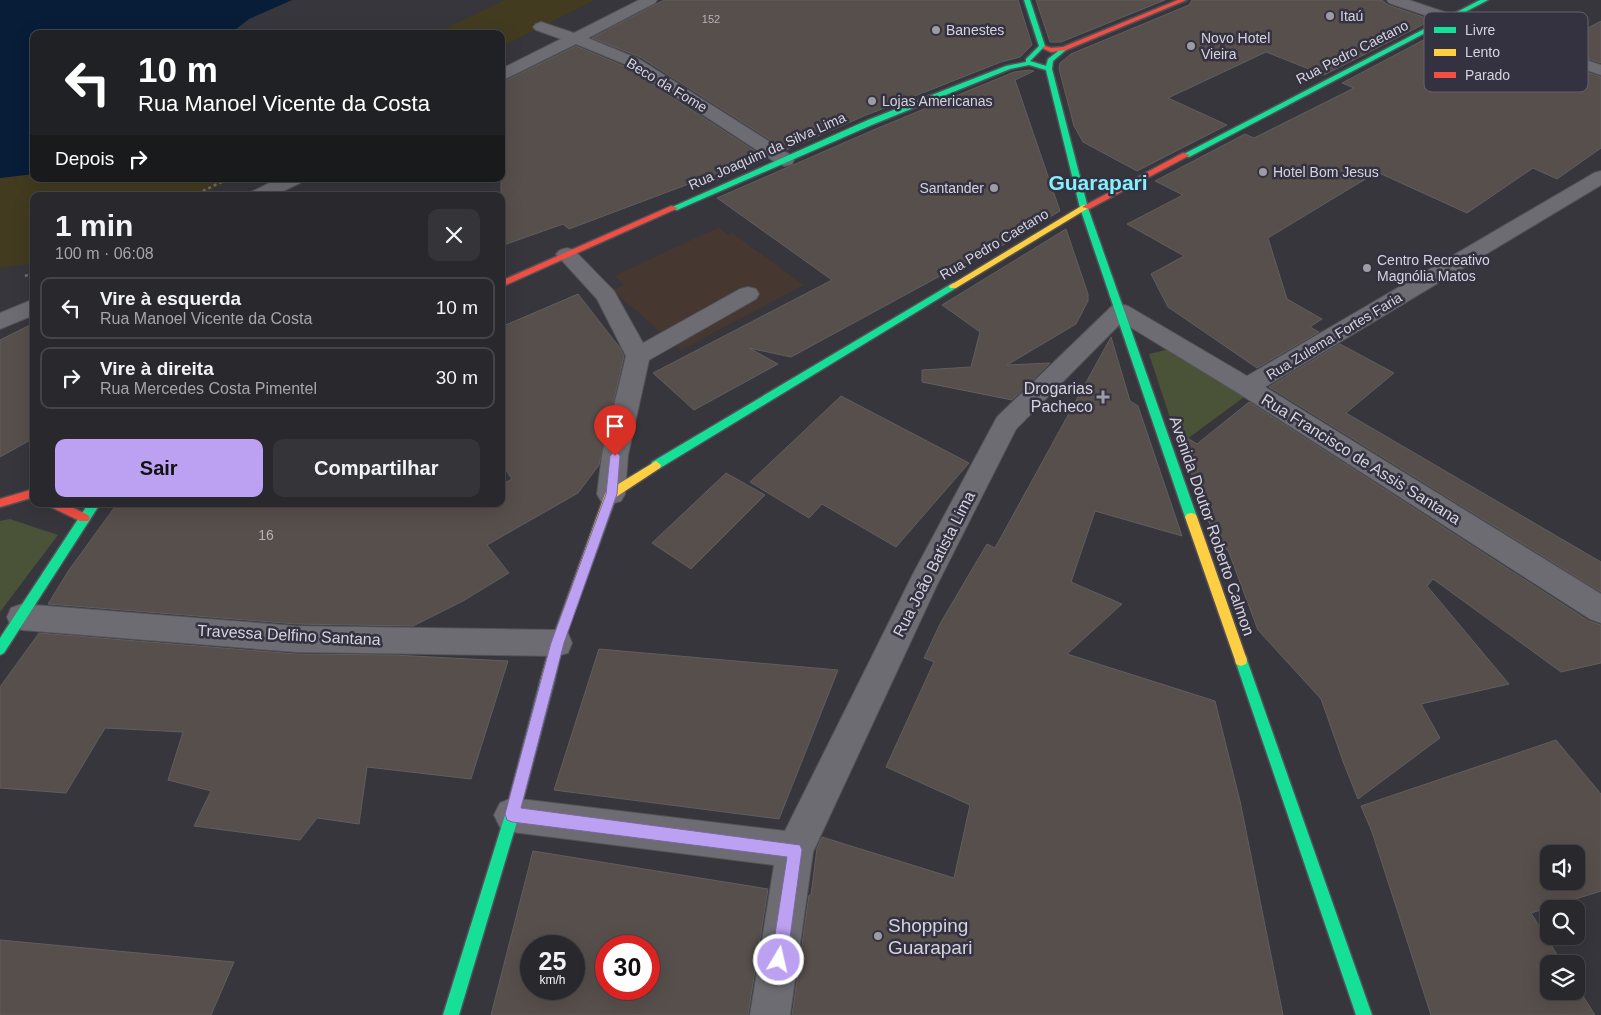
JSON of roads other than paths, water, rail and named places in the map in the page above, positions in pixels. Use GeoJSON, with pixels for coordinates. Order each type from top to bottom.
{"type":"FeatureCollection","features":[{"type":"Feature","properties":{"kind":"street"},"geometry":{"type":"LineString","coordinates":[[505,74],[577,39],[650,0]]}},
{"type":"Feature","properties":{"kind":"street"},"geometry":{"type":"LineString","coordinates":[[1027,0],[1042,46]]}},
{"type":"Feature","properties":{"kind":"street"},"geometry":{"type":"LineString","coordinates":[[1024,62],[1039,64],[1049,70],[1050,60],[1064,50],[1183,0]]}},
{"type":"Feature","properties":{"kind":"street"},"geometry":{"type":"LineString","coordinates":[[1394,0],[1428,12]]}},
{"type":"Feature","properties":{"kind":"street","name":"Rua Pedro Caetano"},"geometry":{"type":"LineString","coordinates":[[1462,12],[1485,0]]}},
{"type":"Feature","properties":{"kind":"street","name":"Beco da Fome"},"geometry":{"type":"LineString","coordinates":[[540,27],[577,39],[633,62],[785,160]]}},
{"type":"Feature","properties":{"kind":"street","name":"Rua Pedro Caetano"},"geometry":{"type":"LineString","coordinates":[[611,494],[684,447],[1084,208],[1424,31]]}},
{"type":"Feature","properties":{"kind":"street"},"geometry":{"type":"LineString","coordinates":[[1042,46],[1052,50],[1064,50]]}},
{"type":"Feature","properties":{"kind":"street"},"geometry":{"type":"LineString","coordinates":[[1024,62],[1035,55],[1042,46]]}},
{"type":"Feature","properties":{"kind":"street","name":"Rua Joaquim da Silva Lima"},"geometry":{"type":"LineString","coordinates":[[505,282],[870,122],[1024,62]]}},
{"type":"Feature","properties":{"kind":"street"},"geometry":{"type":"LineString","coordinates":[[1588,66],[1601,70]]}},
{"type":"Feature","properties":{"kind":"street","name":"Avenida Doutor Roberto Calmon"},"geometry":{"type":"LineString","coordinates":[[1049,70],[1084,208],[1364,1015]]}},
{"type":"Feature","properties":{"kind":"street","name":"Rua Zulema Fortes Faria"},"geometry":{"type":"LineString","coordinates":[[1247,387],[1601,178]]}},
{"type":"Feature","properties":{"kind":"street"},"geometry":{"type":"LineString","coordinates":[[266,192],[287,182]]}},
{"type":"Feature","properties":{"kind":"street"},"geometry":{"type":"LineString","coordinates":[[451,1015],[512,814],[557,643],[611,494],[615,456],[638,356],[606,296],[567,254]]}},
{"type":"Feature","properties":{"kind":"street"},"geometry":{"type":"LineString","coordinates":[[638,356],[748,294]]}},
{"type":"Feature","properties":{"kind":"street"},"geometry":{"type":"LineString","coordinates":[[0,322],[30,308]]}},
{"type":"Feature","properties":{"kind":"street","name":"Rua Francisco de Assis Santana"},"geometry":{"type":"LineString","coordinates":[[1120,311],[1247,387],[1601,610]]}},
{"type":"Feature","properties":{"kind":"street","name":"Rua João Batista Lima"},"geometry":{"type":"LineString","coordinates":[[770,1015],[795,850],[915,600],[1006,423],[1120,311]]}},
{"type":"Feature","properties":{"kind":"street"},"geometry":{"type":"LineString","coordinates":[[0,503],[30,494]]}},
{"type":"Feature","properties":{"kind":"street"},"geometry":{"type":"LineString","coordinates":[[61,507],[84,518]]}},
{"type":"Feature","properties":{"kind":"street"},"geometry":{"type":"LineString","coordinates":[[0,649],[92,507]]}},
{"type":"Feature","properties":{"kind":"street","name":"Travessa Delfino Santana"},"geometry":{"type":"LineString","coordinates":[[22,617],[296,639],[557,643]]}},
{"type":"Feature","properties":{"kind":"street"},"geometry":{"type":"LineString","coordinates":[[512,814],[795,850]]}},
{"type":"Feature","properties":{"kind":"water"},"geometry":{"type":"Polygon","coordinates":[[[0,0],[292,0],[249,19],[235,30],[30,30],[30,174],[0,178],[0,0]]]}},
{"type":"Feature","properties":{"kind":"place","name":"Itaú"},"geometry":{"type":"Point","coordinates":[1330,16]}},
{"type":"Feature","properties":{"kind":"place","name":"Banestes"},"geometry":{"type":"Point","coordinates":[936,30]}},
{"type":"Feature","properties":{"kind":"place","name":"Novo Hotel Vieira"},"geometry":{"type":"Point","coordinates":[1191,46]}},
{"type":"Feature","properties":{"kind":"place","name":"Lojas Americanas"},"geometry":{"type":"Point","coordinates":[872,101]}},
{"type":"Feature","properties":{"kind":"place","name":"Hotel Bom Jesus"},"geometry":{"type":"Point","coordinates":[1263,172]}},
{"type":"Feature","properties":{"kind":"place","name":"Santander"},"geometry":{"type":"Point","coordinates":[994,188]}},
{"type":"Feature","properties":{"kind":"place","name":"Centro Recreativo Magnólia Matos"},"geometry":{"type":"Point","coordinates":[1367,268]}},
{"type":"Feature","properties":{"kind":"place","name":"Drogarias Pacheco"},"geometry":{"type":"Point","coordinates":[1103,397]}},
{"type":"Feature","properties":{"kind":"place","name":"Shopping Guarapari"},"geometry":{"type":"Point","coordinates":[878,936]}},
{"type":"Feature","properties":{"kind":"district","name":"Guarapari"},"geometry":{"type":"Point","coordinates":[1098,182]}}]}
